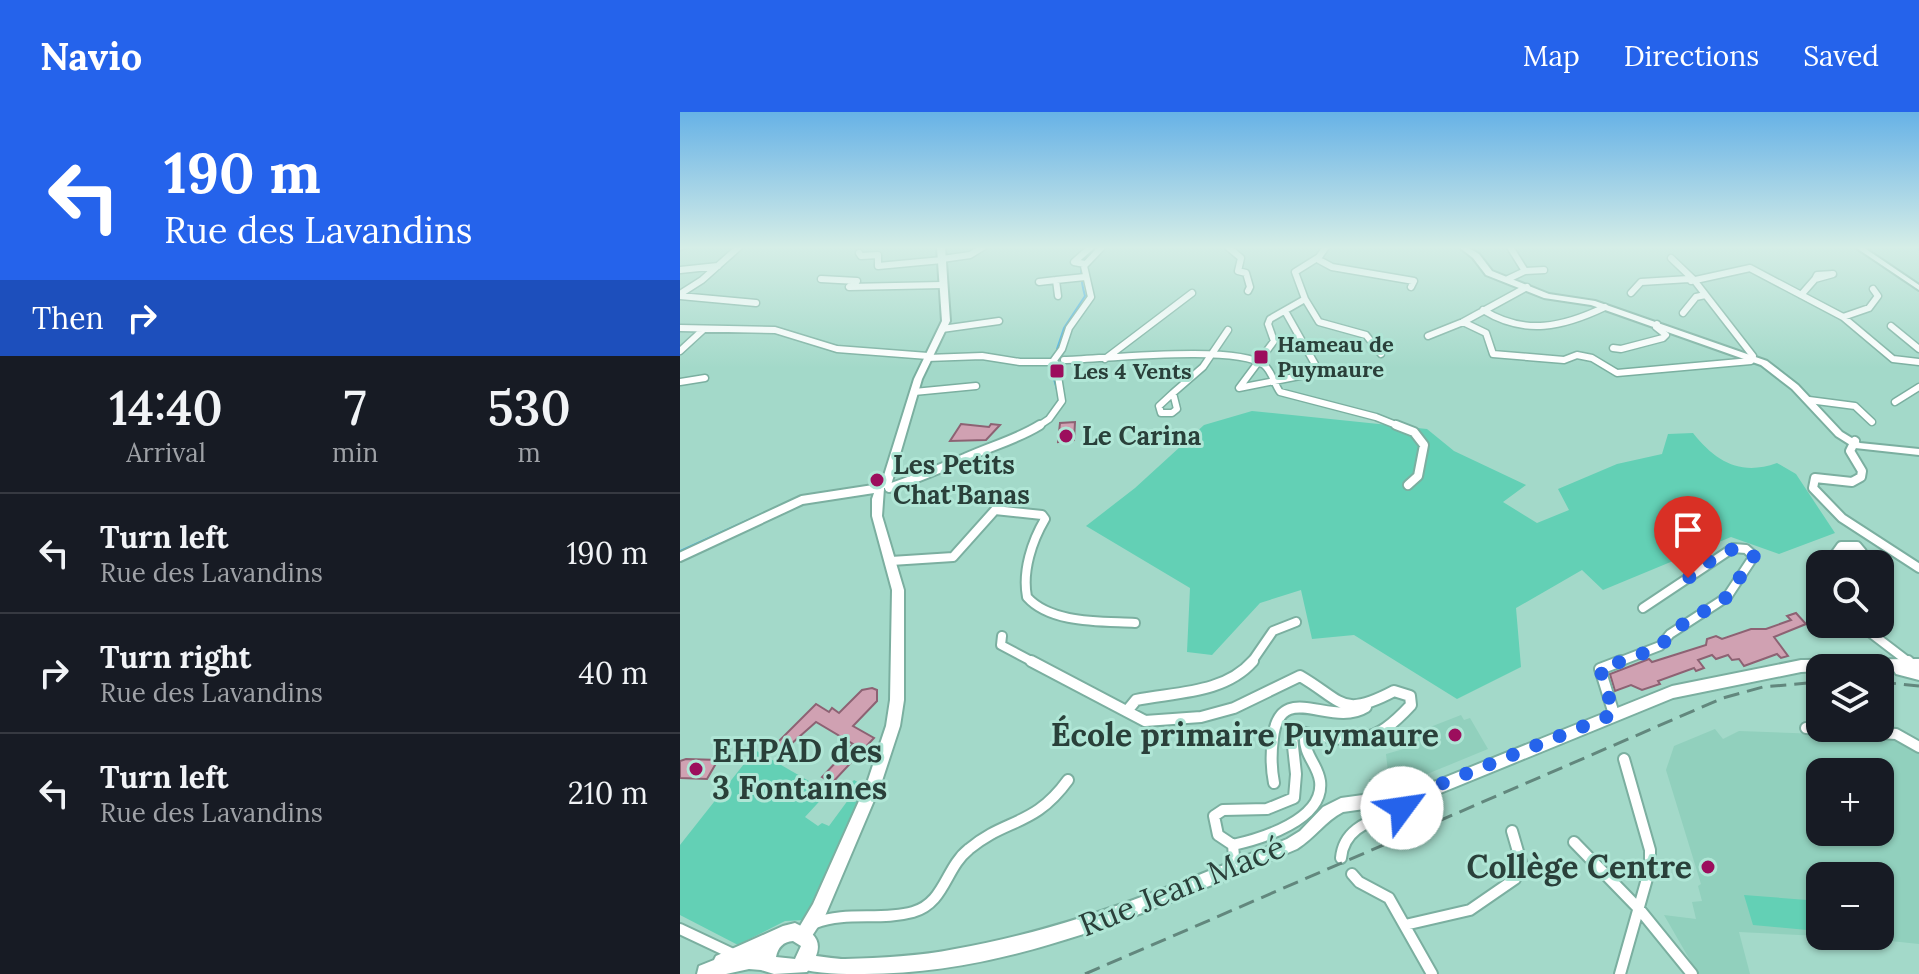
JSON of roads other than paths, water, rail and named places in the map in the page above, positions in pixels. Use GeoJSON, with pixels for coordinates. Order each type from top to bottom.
{"type":"FeatureCollection","features":[{"type":"Feature","properties":{"kind":"main road"},"geometry":{"type":"LineString","coordinates":[[807,930],[810,947],[798,969],[782,972],[766,963],[744,961],[704,973],[733,954],[789,932],[807,930]]}},
{"type":"Feature","properties":{"kind":"main road"},"geometry":{"type":"LineString","coordinates":[[766,963],[768,948],[775,939]]}},
{"type":"Feature","properties":{"kind":"street"},"geometry":{"type":"LineString","coordinates":[[807,930],[874,784],[893,726],[897,700],[898,590],[877,516],[877,503],[927,357],[942,329],[946,310],[942,287]]}},
{"type":"Feature","properties":{"kind":"street"},"geometry":{"type":"LineString","coordinates":[[1057,287],[1058,296]]}},
{"type":"Feature","properties":{"kind":"street"},"geometry":{"type":"LineString","coordinates":[[680,557],[802,500],[884,488],[1006,445],[1043,424],[1062,401],[1059,362],[1069,328],[1091,297],[1087,287]]}},
{"type":"Feature","properties":{"kind":"street"},"geometry":{"type":"LineString","coordinates":[[1248,291],[1250,287]]}},
{"type":"Feature","properties":{"kind":"street"},"geometry":{"type":"LineString","coordinates":[[1301,287],[1319,322],[1366,335],[1381,354]]}},
{"type":"Feature","properties":{"kind":"street"},"geometry":{"type":"LineString","coordinates":[[1428,336],[1463,322],[1527,287]]}},
{"type":"Feature","properties":{"kind":"street"},"geometry":{"type":"LineString","coordinates":[[1528,287],[1554,298],[1586,301],[1753,358],[1770,366],[1853,444],[1919,452]]}},
{"type":"Feature","properties":{"kind":"street"},"geometry":{"type":"LineString","coordinates":[[1631,293],[1636,287]]}},
{"type":"Feature","properties":{"kind":"street"},"geometry":{"type":"LineString","coordinates":[[1697,287],[1753,358]]}},
{"type":"Feature","properties":{"kind":"street"},"geometry":{"type":"LineString","coordinates":[[1786,287],[1843,317],[1889,357],[1918,363]]}},
{"type":"Feature","properties":{"kind":"street"},"geometry":{"type":"LineString","coordinates":[[1801,295],[1808,287]]}},
{"type":"Feature","properties":{"kind":"street"},"geometry":{"type":"LineString","coordinates":[[1843,317],[1873,306],[1878,296],[1873,289]]}},
{"type":"Feature","properties":{"kind":"street"},"geometry":{"type":"LineString","coordinates":[[1105,359],[1192,293]]}},
{"type":"Feature","properties":{"kind":"street"},"geometry":{"type":"LineString","coordinates":[[680,295],[756,303]]}},
{"type":"Feature","properties":{"kind":"street"},"geometry":{"type":"LineString","coordinates":[[1683,313],[1696,297],[1705,295]]}},
{"type":"Feature","properties":{"kind":"street"},"geometry":{"type":"LineString","coordinates":[[1285,311],[1316,366],[1315,373],[1239,388],[1274,341],[1268,324],[1270,319],[1305,299]]}},
{"type":"Feature","properties":{"kind":"street"},"geometry":{"type":"LineString","coordinates":[[1483,310],[1516,327],[1541,330],[1585,317],[1605,307]]}},
{"type":"Feature","properties":{"kind":"street"},"geometry":{"type":"LineString","coordinates":[[942,329],[999,321]]}},
{"type":"Feature","properties":{"kind":"street"},"geometry":{"type":"LineString","coordinates":[[1463,322],[1486,333],[1493,354],[1564,360],[1577,355],[1592,358],[1617,373],[1747,362],[1753,358]]}},
{"type":"Feature","properties":{"kind":"street"},"geometry":{"type":"LineString","coordinates":[[1613,348],[1621,349],[1663,338],[1666,335],[1656,327],[1657,324]]}},
{"type":"Feature","properties":{"kind":"street"},"geometry":{"type":"LineString","coordinates":[[1891,326],[1919,349]]}},
{"type":"Feature","properties":{"kind":"street"},"geometry":{"type":"LineString","coordinates":[[680,328],[775,330],[837,349],[927,357],[982,356],[1020,362],[1059,362],[1208,356],[1257,362],[1266,366],[1272,382],[1286,394],[1388,420],[1419,436],[1424,445],[1418,476],[1408,485]]}},
{"type":"Feature","properties":{"kind":"street"},"geometry":{"type":"LineString","coordinates":[[680,351],[704,329]]}},
{"type":"Feature","properties":{"kind":"street"},"geometry":{"type":"LineString","coordinates":[[1173,392],[1203,368],[1208,356],[1228,330]]}},
{"type":"Feature","properties":{"kind":"street"},"geometry":{"type":"LineString","coordinates":[[680,382],[705,378]]}},
{"type":"Feature","properties":{"kind":"street"},"geometry":{"type":"LineString","coordinates":[[914,392],[976,386]]}},
{"type":"Feature","properties":{"kind":"street"},"geometry":{"type":"LineString","coordinates":[[1895,402],[1919,387]]}},
{"type":"Feature","properties":{"kind":"street"},"geometry":{"type":"LineString","coordinates":[[1809,400],[1855,406],[1872,422]]}},
{"type":"Feature","properties":{"kind":"street"},"geometry":{"type":"LineString","coordinates":[[1853,444],[1862,471],[1859,479],[1852,482],[1820,477],[1813,481],[1816,492],[1834,511],[1919,568]]}},
{"type":"Feature","properties":{"kind":"street"},"geometry":{"type":"LineString","coordinates":[[891,561],[953,557],[988,514],[998,509],[1042,515],[1045,519],[1034,539],[1026,575],[1026,595],[1032,603],[1087,620],[1135,623]]}},
{"type":"Feature","properties":{"kind":"street"},"geometry":{"type":"LineString","coordinates":[[1838,550],[1841,546],[1849,545],[1858,550]]}},
{"type":"Feature","properties":{"kind":"street"},"geometry":{"type":"LineString","coordinates":[[1614,714],[1600,669],[1658,648],[1680,626],[1727,597],[1754,556],[1746,549],[1733,548],[1643,608]]}},
{"type":"Feature","properties":{"kind":"street"},"geometry":{"type":"LineString","coordinates":[[1127,711],[1136,700],[1196,691],[1236,676],[1252,663],[1274,629],[1296,622]]}},
{"type":"Feature","properties":{"kind":"street"},"geometry":{"type":"LineString","coordinates":[[1002,636],[1001,645],[1145,721],[1201,717],[1234,708],[1300,676],[1342,706],[1348,708],[1375,701]]}},
{"type":"Feature","properties":{"kind":"street"},"geometry":{"type":"LineString","coordinates":[[1875,638],[1901,654],[1914,670]]}},
{"type":"Feature","properties":{"kind":"street","name":"Rue Jean Macé"},"geometry":{"type":"LineString","coordinates":[[798,969],[825,970],[946,961],[990,953],[1112,917],[1260,858],[1305,836],[1328,812],[1341,805],[1406,798],[1672,692],[1801,666],[1863,664],[1914,670]]}},
{"type":"Feature","properties":{"kind":"street"},"geometry":{"type":"LineString","coordinates":[[1274,783],[1271,772],[1272,727],[1281,713],[1305,705],[1347,715],[1394,691],[1406,694],[1412,700],[1406,711],[1375,738],[1364,743],[1305,733],[1297,732],[1292,737],[1297,794],[1294,798],[1267,809],[1223,810],[1214,816],[1218,835],[1233,845],[1257,840],[1297,823],[1318,793],[1318,776],[1303,750],[1305,733]]}},
{"type":"Feature","properties":{"kind":"street"},"geometry":{"type":"LineString","coordinates":[[1894,734],[1919,747]]}},
{"type":"Feature","properties":{"kind":"street"},"geometry":{"type":"LineString","coordinates":[[1620,974],[1650,868],[1650,850],[1624,759]]}},
{"type":"Feature","properties":{"kind":"street"},"geometry":{"type":"LineString","coordinates":[[807,930],[834,915],[885,916],[927,906],[946,887],[967,851],[1041,813],[1068,780]]}},
{"type":"Feature","properties":{"kind":"street"},"geometry":{"type":"LineString","coordinates":[[1341,858],[1342,844],[1348,832],[1402,808],[1406,798]]}},
{"type":"Feature","properties":{"kind":"street"},"geometry":{"type":"LineString","coordinates":[[1405,925],[1470,910],[1515,879],[1521,862],[1512,831]]}},
{"type":"Feature","properties":{"kind":"street"},"geometry":{"type":"LineString","coordinates":[[1257,840],[1260,858]]}},
{"type":"Feature","properties":{"kind":"street"},"geometry":{"type":"LineString","coordinates":[[1574,842],[1640,910],[1692,974]]}},
{"type":"Feature","properties":{"kind":"street"},"geometry":{"type":"LineString","coordinates":[[1233,845],[1235,868]]}},
{"type":"Feature","properties":{"kind":"street"},"geometry":{"type":"LineString","coordinates":[[1352,874],[1359,882],[1389,898],[1432,974]]}},
{"type":"Feature","properties":{"kind":"street"},"geometry":{"type":"LineString","coordinates":[[680,929],[733,954]]}},
{"type":"Feature","properties":{"kind":"waterway"},"geometry":{"type":"LineString","coordinates":[[1057,349],[1064,328],[1085,296],[1083,287]]}},
{"type":"Feature","properties":{"kind":"waterway"},"geometry":{"type":"LineString","coordinates":[[1054,379],[1058,393]]}},
{"type":"Feature","properties":{"kind":"waterway"},"geometry":{"type":"LineString","coordinates":[[680,551],[790,501]]}},
{"type":"Feature","properties":{"kind":"railway"},"geometry":{"type":"LineString","coordinates":[[1085,974],[1723,698],[1763,687],[1806,683]]}},
{"type":"Feature","properties":{"kind":"railway"},"geometry":{"type":"LineString","coordinates":[[1894,683],[1919,686]]}},
{"type":"Feature","properties":{"kind":"place","name":"Hameau de Puymaure"},"geometry":{"type":"Point","coordinates":[1261,357]}},
{"type":"Feature","properties":{"kind":"place","name":"Les 4 Vents"},"geometry":{"type":"Point","coordinates":[1057,371]}},
{"type":"Feature","properties":{"kind":"place","name":"Le Carina"},"geometry":{"type":"Point","coordinates":[1066,436]}},
{"type":"Feature","properties":{"kind":"place","name":"Les Petits Chat'Banas"},"geometry":{"type":"Point","coordinates":[877,480]}},
{"type":"Feature","properties":{"kind":"place","name":"École primaire Puymaure"},"geometry":{"type":"Point","coordinates":[1455,735]}},
{"type":"Feature","properties":{"kind":"place","name":"EHPAD des 3 Fontaines"},"geometry":{"type":"Point","coordinates":[696,769]}},
{"type":"Feature","properties":{"kind":"place","name":"Collège Centre"},"geometry":{"type":"Point","coordinates":[1708,867]}}]}
